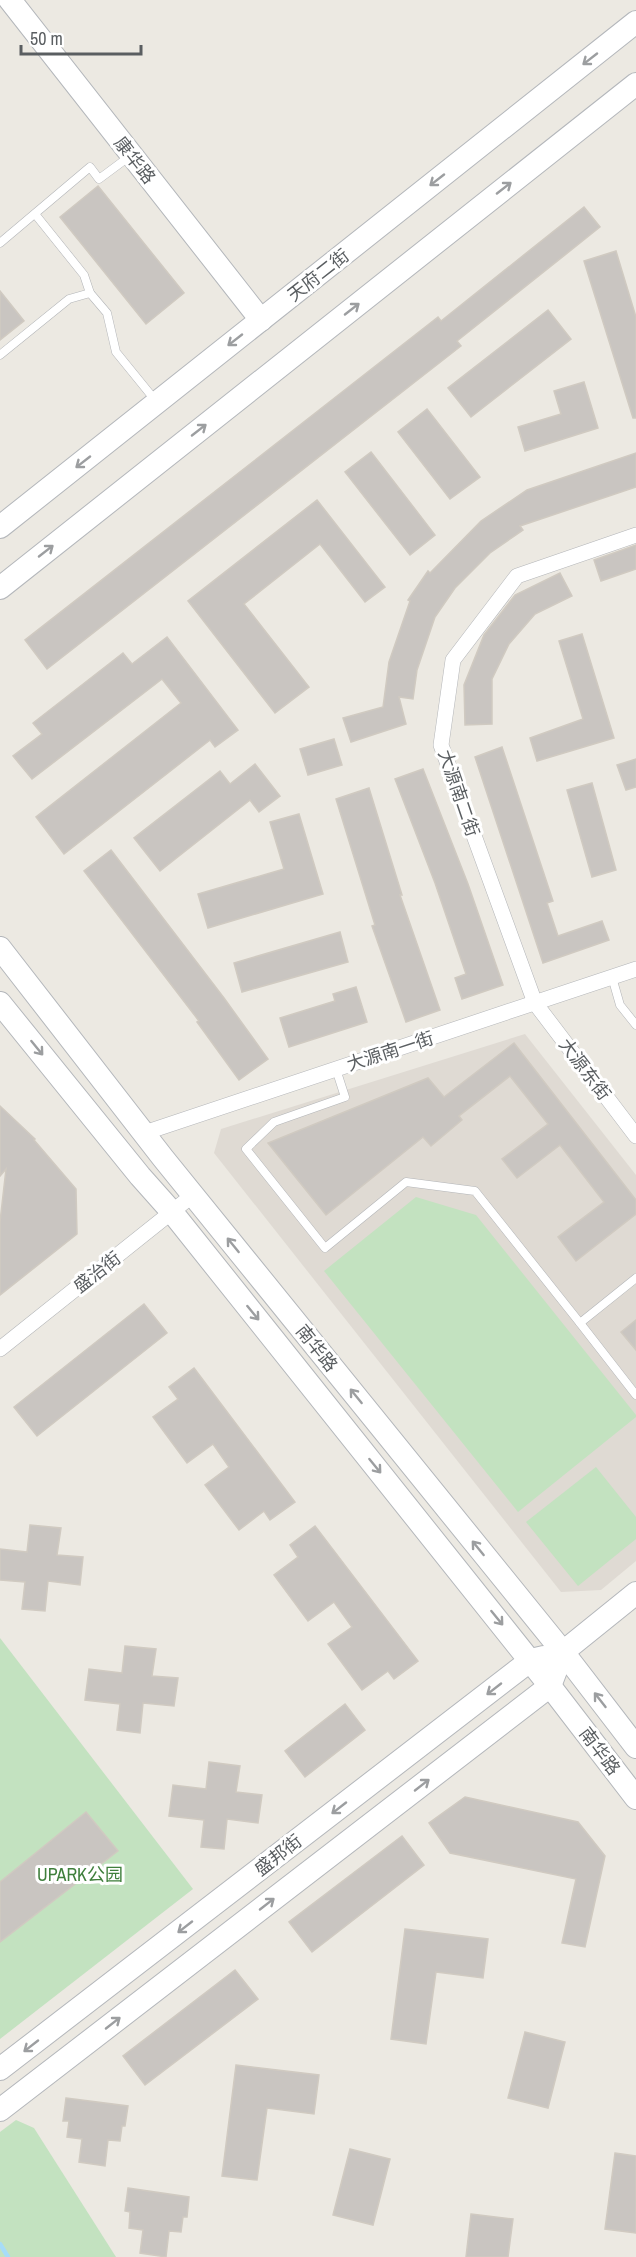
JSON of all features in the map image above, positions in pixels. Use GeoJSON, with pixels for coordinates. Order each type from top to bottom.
{"type":"FeatureCollection","features":[{"type":"Feature","properties":{"kind":"main road","name":"康华路"},"geometry":{"type":"LineString","coordinates":[[10,0],[261,320]]}},
{"type":"Feature","properties":{"kind":"main road","name":"天府二街"},"geometry":{"type":"LineString","coordinates":[[0,527],[636,22]]}},
{"type":"Feature","properties":{"kind":"main road"},"geometry":{"type":"LineString","coordinates":[[0,588],[636,84]]}},
{"type":"Feature","properties":{"kind":"main road","name":"南华路"},"geometry":{"type":"LineString","coordinates":[[0,948],[193,1196],[563,1652],[636,1747]]}},
{"type":"Feature","properties":{"kind":"main road","name":"南华路"},"geometry":{"type":"LineString","coordinates":[[0,1003],[140,1176],[172,1212],[531,1660],[636,1798]]}},
{"type":"Feature","properties":{"kind":"main road"},"geometry":{"type":"LineString","coordinates":[[550,1686],[563,1652],[636,1593]]}},
{"type":"Feature","properties":{"kind":"main road","name":"盛邦街"},"geometry":{"type":"LineString","coordinates":[[0,2070],[531,1660],[563,1652]]}},
{"type":"Feature","properties":{"kind":"main road","name":"盛邦街"},"geometry":{"type":"LineString","coordinates":[[0,2110],[550,1686]]}},
{"type":"Feature","properties":{"kind":"street","name":"大源南二街"},"geometry":{"type":"LineString","coordinates":[[535,1003],[441,745],[453,660],[517,576],[636,535]]}},
{"type":"Feature","properties":{"kind":"street","name":"大源南一街"},"geometry":{"type":"LineString","coordinates":[[144,1133],[636,969]]}},
{"type":"Feature","properties":{"kind":"street","name":"大源东街"},"geometry":{"type":"LineString","coordinates":[[535,1003],[636,1136]]}},
{"type":"Feature","properties":{"kind":"street","name":"盛治街"},"geometry":{"type":"LineString","coordinates":[[0,1349],[193,1196]]}},
{"type":"Feature","properties":{"kind":"lane"},"geometry":{"type":"LineString","coordinates":[[0,243],[90,167],[99,179],[131,155]]}},
{"type":"Feature","properties":{"kind":"lane"},"geometry":{"type":"LineString","coordinates":[[35,214],[84,275],[90,293],[107,313],[116,352],[157,403]]}},
{"type":"Feature","properties":{"kind":"lane"},"geometry":{"type":"LineString","coordinates":[[0,355],[69,299],[90,293]]}},
{"type":"Feature","properties":{"kind":"lane"},"geometry":{"type":"LineString","coordinates":[[612,977],[620,1005],[636,1025]]}},
{"type":"Feature","properties":{"kind":"lane"},"geometry":{"type":"LineString","coordinates":[[336,1069],[345,1097],[274,1122],[246,1149],[326,1248],[406,1182],[476,1191],[636,1395]]}},
{"type":"Feature","properties":{"kind":"lane"},"geometry":{"type":"LineString","coordinates":[[580,1323],[636,1278]]}},
{"type":"Feature","properties":{"kind":"shaded area"},"geometry":{"type":"Polygon","coordinates":[[[525,1034],[636,1175],[636,1561],[601,1590],[561,1592],[214,1153],[221,1129],[525,1034]]]}},
{"type":"Feature","properties":{"kind":"green space"},"geometry":{"type":"Polygon","coordinates":[[[416,1197],[476,1215],[636,1415],[518,1512],[324,1271],[416,1197]]]}},
{"type":"Feature","properties":{"kind":"green space"},"geometry":{"type":"Polygon","coordinates":[[[596,1467],[636,1517],[636,1539],[578,1586],[526,1522],[596,1467]]]}},
{"type":"Feature","properties":{"kind":"green space","name":"UPARK公园"},"geometry":{"type":"Polygon","coordinates":[[[0,1638],[193,1889],[0,2039],[0,1638]]]}},
{"type":"Feature","properties":{"kind":"green space"},"geometry":{"type":"Polygon","coordinates":[[[16,2120],[34,2128],[116,2257],[0,2257],[0,2132],[16,2120]]]}},
{"type":"Feature","properties":{"kind":"building"},"geometry":{"type":"Polygon","coordinates":[[[98,186],[184,293],[146,324],[60,217],[98,186]]]}},
{"type":"Feature","properties":{"kind":"building"},"geometry":{"type":"Polygon","coordinates":[[[584,207],[600,227],[457,341],[461,346],[47,669],[25,640],[438,317],[441,321],[584,207]]]}},
{"type":"Feature","properties":{"kind":"building"},"geometry":{"type":"Polygon","coordinates":[[[616,251],[636,317],[636,418],[633,418],[584,261],[616,251]]]}},
{"type":"Feature","properties":{"kind":"building"},"geometry":{"type":"Polygon","coordinates":[[[0,291],[24,321],[0,340],[0,291]]]}},
{"type":"Feature","properties":{"kind":"building"},"geometry":{"type":"Polygon","coordinates":[[[548,310],[571,339],[471,417],[448,388],[548,310]]]}},
{"type":"Feature","properties":{"kind":"building"},"geometry":{"type":"Polygon","coordinates":[[[584,382],[598,428],[525,451],[518,427],[561,414],[554,391],[584,382]]]}},
{"type":"Feature","properties":{"kind":"building"},"geometry":{"type":"Polygon","coordinates":[[[427,409],[480,477],[450,499],[398,432],[427,409]]]}},
{"type":"Feature","properties":{"kind":"building"},"geometry":{"type":"Polygon","coordinates":[[[371,452],[435,535],[410,555],[345,472],[371,452]]]}},
{"type":"Feature","properties":{"kind":"building"},"geometry":{"type":"Polygon","coordinates":[[[636,453],[636,487],[520,526],[523,530],[490,553],[455,588],[435,617],[417,670],[413,699],[399,697],[406,724],[351,742],[343,718],[383,707],[389,662],[410,601],[408,600],[428,571],[430,573],[481,521],[527,490],[636,453]]]}},
{"type":"Feature","properties":{"kind":"building"},"geometry":{"type":"Polygon","coordinates":[[[317,500],[385,587],[365,602],[320,544],[244,604],[309,687],[275,713],[188,601],[317,500]]]}},
{"type":"Feature","properties":{"kind":"building"},"geometry":{"type":"Polygon","coordinates":[[[636,545],[636,569],[601,581],[594,560],[636,545]]]}},
{"type":"Feature","properties":{"kind":"building"},"geometry":{"type":"Polygon","coordinates":[[[560,573],[572,596],[535,614],[509,644],[492,679],[492,724],[465,725],[464,685],[484,635],[515,595],[560,573]]]}},
{"type":"Feature","properties":{"kind":"building"},"geometry":{"type":"Polygon","coordinates":[[[582,634],[614,738],[537,761],[530,738],[583,719],[559,641],[582,634]]]}},
{"type":"Feature","properties":{"kind":"building"},"geometry":{"type":"Polygon","coordinates":[[[167,637],[238,730],[215,747],[210,740],[64,854],[36,817],[181,703],[162,679],[32,779],[13,756],[42,734],[33,723],[123,653],[132,664],[167,637]]]}},
{"type":"Feature","properties":{"kind":"building"},"geometry":{"type":"Polygon","coordinates":[[[334,739],[342,765],[308,775],[300,749],[334,739]]]}},
{"type":"Feature","properties":{"kind":"building"},"geometry":{"type":"Polygon","coordinates":[[[502,747],[553,901],[547,903],[558,936],[602,921],[609,940],[543,963],[475,757],[502,747]]]}},
{"type":"Feature","properties":{"kind":"building"},"geometry":{"type":"Polygon","coordinates":[[[636,759],[636,787],[626,790],[617,765],[636,759]]]}},
{"type":"Feature","properties":{"kind":"building"},"geometry":{"type":"Polygon","coordinates":[[[255,764],[280,796],[259,812],[250,800],[160,871],[134,838],[220,771],[230,784],[255,764]]]}},
{"type":"Feature","properties":{"kind":"building"},"geometry":{"type":"Polygon","coordinates":[[[423,769],[468,884],[503,985],[462,999],[455,978],[466,974],[435,883],[395,779],[423,769]]]}},
{"type":"Feature","properties":{"kind":"building"},"geometry":{"type":"Polygon","coordinates":[[[592,783],[616,870],[592,877],[567,790],[592,783]]]}},
{"type":"Feature","properties":{"kind":"building"},"geometry":{"type":"Polygon","coordinates":[[[369,788],[402,895],[400,895],[440,1010],[406,1022],[372,926],[375,925],[336,799],[369,788]]]}},
{"type":"Feature","properties":{"kind":"building"},"geometry":{"type":"Polygon","coordinates":[[[299,814],[323,894],[208,928],[198,894],[284,869],[270,822],[299,814]]]}},
{"type":"Feature","properties":{"kind":"building"},"geometry":{"type":"Polygon","coordinates":[[[111,850],[268,1059],[239,1080],[197,1022],[199,1021],[84,871],[111,850]]]}},
{"type":"Feature","properties":{"kind":"building"},"geometry":{"type":"Polygon","coordinates":[[[340,932],[348,962],[242,992],[234,963],[340,932]]]}},
{"type":"Feature","properties":{"kind":"building"},"geometry":{"type":"Polygon","coordinates":[[[356,987],[367,1022],[289,1047],[280,1018],[335,1001],[333,994],[356,987]]]}},
{"type":"Feature","properties":{"kind":"building"},"geometry":{"type":"Polygon","coordinates":[[[514,1043],[636,1200],[636,1214],[576,1261],[558,1237],[604,1202],[560,1145],[517,1178],[502,1159],[548,1124],[510,1076],[459,1116],[462,1120],[431,1146],[423,1137],[326,1215],[268,1143],[428,1078],[444,1097],[514,1043]]]}},
{"type":"Feature","properties":{"kind":"building"},"geometry":{"type":"Polygon","coordinates":[[[0,1106],[35,1139],[76,1189],[77,1234],[0,1295],[0,1222],[6,1169],[0,1176],[0,1106]]]}},
{"type":"Feature","properties":{"kind":"building"},"geometry":{"type":"Polygon","coordinates":[[[144,1304],[167,1333],[37,1436],[14,1407],[144,1304]]]}},
{"type":"Feature","properties":{"kind":"building"},"geometry":{"type":"Polygon","coordinates":[[[636,1320],[636,1350],[621,1332],[636,1320]]]}},
{"type":"Feature","properties":{"kind":"building"},"geometry":{"type":"Polygon","coordinates":[[[194,1368],[295,1502],[270,1520],[264,1511],[239,1530],[205,1485],[229,1467],[213,1444],[187,1463],[153,1417],[178,1399],[169,1387],[194,1368]]]}},
{"type":"Feature","properties":{"kind":"building"},"geometry":{"type":"Polygon","coordinates":[[[30,1525],[61,1528],[57,1555],[83,1557],[80,1585],[48,1581],[45,1611],[22,1609],[25,1582],[0,1580],[0,1549],[27,1552],[30,1525]]]}},
{"type":"Feature","properties":{"kind":"building"},"geometry":{"type":"Polygon","coordinates":[[[315,1526],[418,1661],[394,1679],[388,1671],[362,1690],[328,1644],[352,1627],[334,1602],[308,1621],[274,1575],[298,1557],[290,1545],[315,1526]]]}},
{"type":"Feature","properties":{"kind":"building"},"geometry":{"type":"Polygon","coordinates":[[[125,1646],[156,1649],[152,1676],[178,1678],[174,1706],[143,1703],[140,1733],[117,1730],[120,1704],[85,1700],[89,1669],[122,1673],[125,1646]]]}},
{"type":"Feature","properties":{"kind":"building"},"geometry":{"type":"Polygon","coordinates":[[[345,1704],[365,1730],[305,1777],[285,1751],[345,1704]]]}},
{"type":"Feature","properties":{"kind":"building"},"geometry":{"type":"Polygon","coordinates":[[[209,1762],[240,1766],[236,1792],[262,1795],[258,1823],[227,1819],[224,1849],[201,1847],[204,1820],[169,1816],[173,1785],[206,1789],[209,1762]]]}},
{"type":"Feature","properties":{"kind":"building"},"geometry":{"type":"Polygon","coordinates":[[[465,1797],[578,1822],[605,1856],[585,1947],[562,1943],[576,1879],[450,1853],[429,1823],[465,1797]]]}},
{"type":"Feature","properties":{"kind":"building"},"geometry":{"type":"Polygon","coordinates":[[[86,1812],[118,1851],[0,1942],[0,1882],[86,1812]]]}},
{"type":"Feature","properties":{"kind":"building"},"geometry":{"type":"Polygon","coordinates":[[[402,1836],[424,1865],[312,1952],[289,1922],[402,1836]]]}},
{"type":"Feature","properties":{"kind":"building"},"geometry":{"type":"Polygon","coordinates":[[[405,1929],[488,1939],[483,1978],[436,1972],[426,2044],[391,2039],[405,1929]]]}},
{"type":"Feature","properties":{"kind":"building"},"geometry":{"type":"Polygon","coordinates":[[[235,1970],[258,1999],[145,2085],[123,2056],[235,1970]]]}},
{"type":"Feature","properties":{"kind":"building"},"geometry":{"type":"Polygon","coordinates":[[[525,2032],[565,2042],[548,2108],[508,2098],[525,2032]]]}},
{"type":"Feature","properties":{"kind":"building"},"geometry":{"type":"Polygon","coordinates":[[[236,2065],[319,2075],[314,2114],[267,2108],[257,2180],[222,2176],[236,2065]]]}},
{"type":"Feature","properties":{"kind":"building"},"geometry":{"type":"Polygon","coordinates":[[[66,2098],[128,2106],[120,2141],[108,2140],[105,2166],[79,2162],[82,2139],[67,2137],[69,2121],[63,2121],[66,2098]]]}},
{"type":"Feature","properties":{"kind":"building"},"geometry":{"type":"Polygon","coordinates":[[[350,2149],[390,2159],[373,2225],[333,2215],[350,2149]]]}},
{"type":"Feature","properties":{"kind":"building"},"geometry":{"type":"Polygon","coordinates":[[[615,2153],[636,2156],[636,2233],[605,2229],[615,2153]]]}},
{"type":"Feature","properties":{"kind":"building"},"geometry":{"type":"Polygon","coordinates":[[[128,2188],[189,2197],[187,2217],[183,2217],[181,2232],[169,2231],[166,2257],[140,2253],[143,2230],[129,2228],[130,2212],[125,2211],[128,2188]]]}},
{"type":"Feature","properties":{"kind":"building"},"geometry":{"type":"Polygon","coordinates":[[[471,2214],[513,2219],[508,2257],[466,2257],[471,2214]]]}},
{"type":"Feature","properties":{"kind":"waterway"},"geometry":{"type":"LineString","coordinates":[[0,2244],[8,2257]]}}]}
